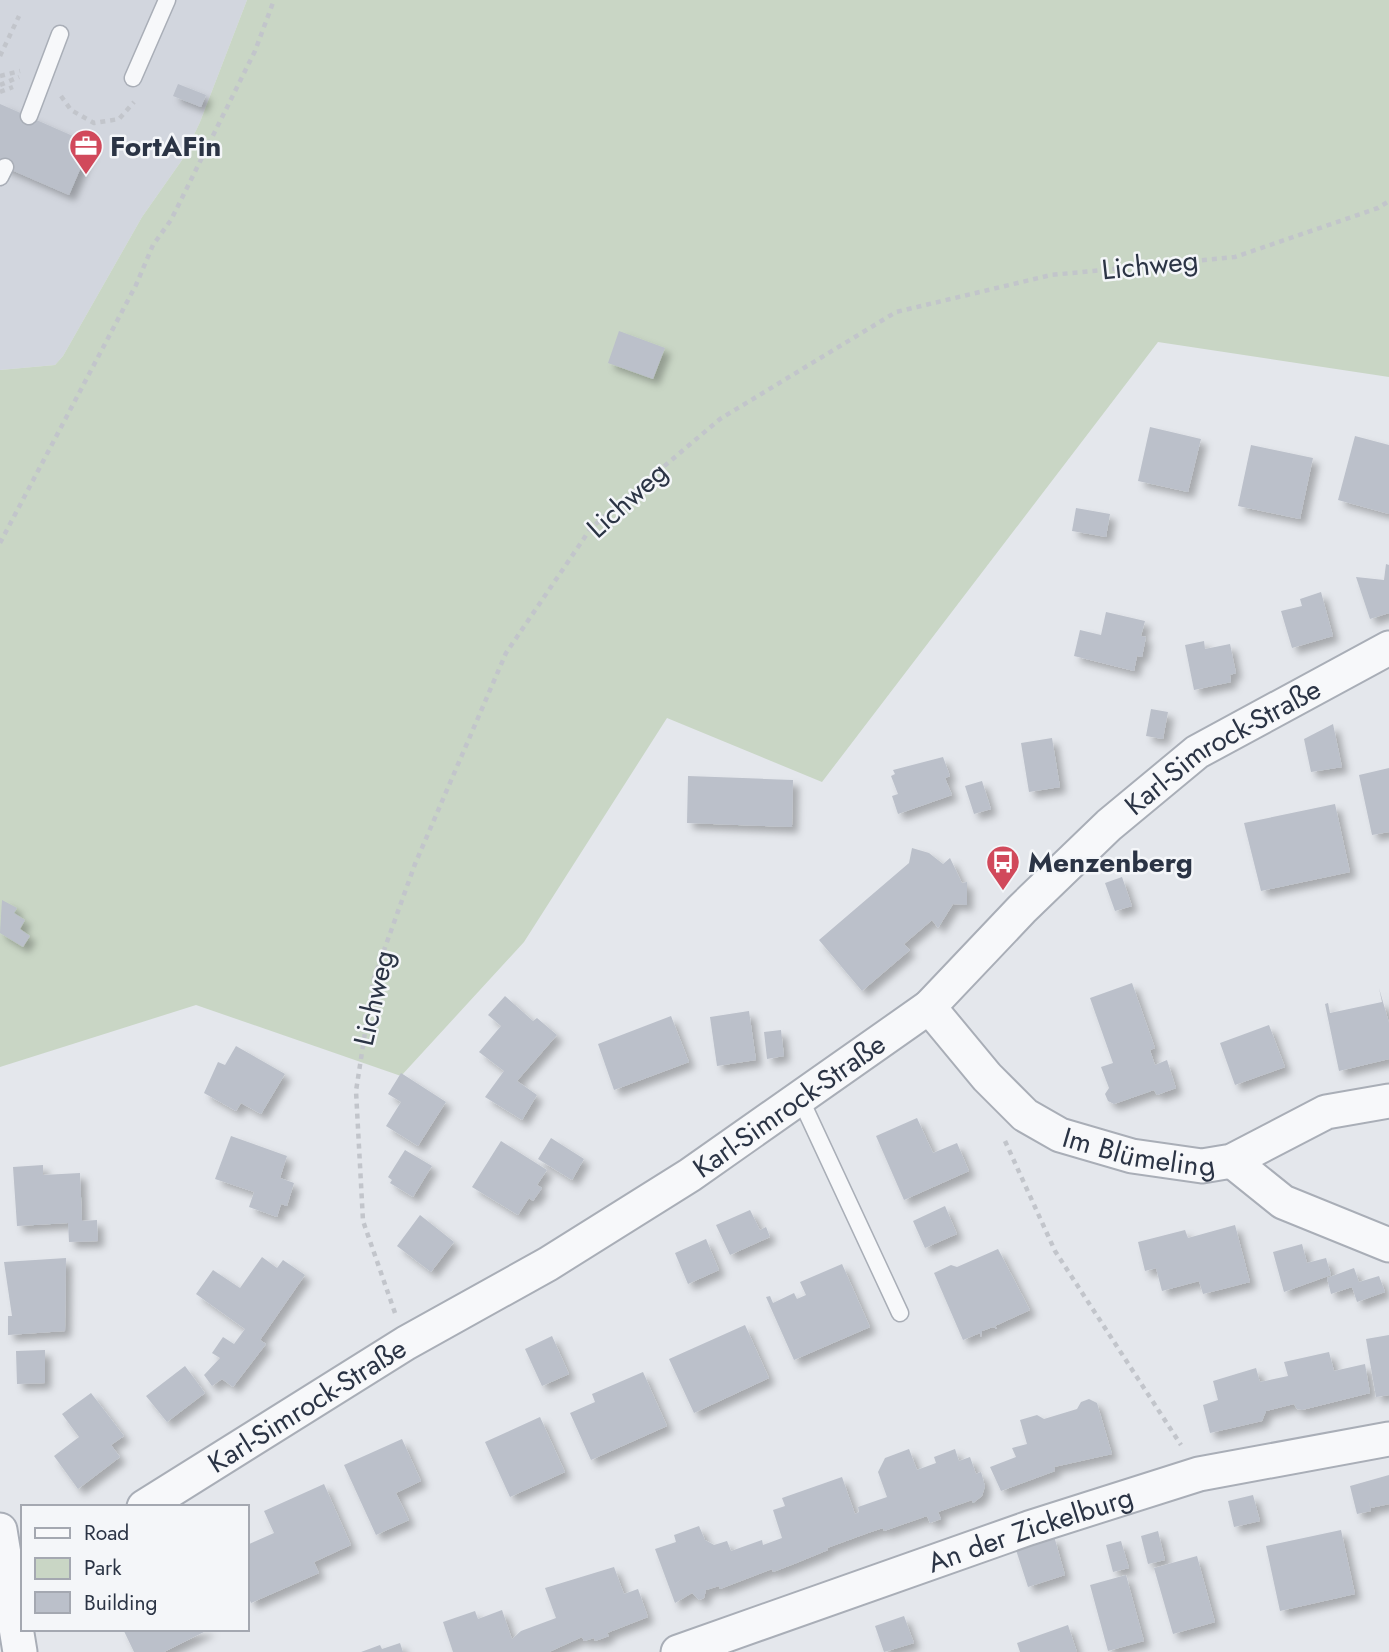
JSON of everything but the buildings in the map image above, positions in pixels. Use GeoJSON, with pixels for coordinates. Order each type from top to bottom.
{"type":"FeatureCollection","features":[{"type":"Feature","properties":{"kind":"street","name":"Karl-Simrock-Straße"},"geometry":{"type":"LineString","coordinates":[[147,1505],[406,1343],[548,1264],[690,1175],[929,1007],[1022,909],[1109,825],[1197,752],[1389,648]]}},
{"type":"Feature","properties":{"kind":"street","name":"Im Blümeling"},"geometry":{"type":"LineString","coordinates":[[929,1007],[987,1077],[1025,1115],[1060,1135],[1132,1156],[1202,1166],[1231,1161],[1326,1112],[1389,1101]]}},
{"type":"Feature","properties":{"kind":"street"},"geometry":{"type":"LineString","coordinates":[[1231,1161],[1283,1202],[1389,1245]]}},
{"type":"Feature","properties":{"kind":"street","name":"An der Zickelburg"},"geometry":{"type":"LineString","coordinates":[[678,1652],[1029,1528],[1199,1474],[1389,1439]]}},
{"type":"Feature","properties":{"kind":"street"},"geometry":{"type":"LineString","coordinates":[[0,1530],[20,1652]]}},
{"type":"Feature","properties":{"kind":"lane"},"geometry":{"type":"LineString","coordinates":[[133,78],[167,0]]}},
{"type":"Feature","properties":{"kind":"lane"},"geometry":{"type":"LineString","coordinates":[[29,116],[60,34]]}},
{"type":"Feature","properties":{"kind":"lane"},"geometry":{"type":"LineString","coordinates":[[800,1098],[900,1313]]}},
{"type":"Feature","properties":{"kind":"path"},"geometry":{"type":"LineString","coordinates":[[0,543],[136,285],[153,246],[171,220],[256,51],[274,0]]}},
{"type":"Feature","properties":{"kind":"path"},"geometry":{"type":"LineString","coordinates":[[0,56],[19,16]]}},
{"type":"Feature","properties":{"kind":"path"},"geometry":{"type":"LineString","coordinates":[[0,76],[19,69],[22,76],[0,85]]}},
{"type":"Feature","properties":{"kind":"path"},"geometry":{"type":"LineString","coordinates":[[45,74],[71,110],[94,123],[110,123],[119,119],[130,110],[137,95]]}},
{"type":"Feature","properties":{"kind":"path","name":"Lichweg"},"geometry":{"type":"LineString","coordinates":[[406,1343],[363,1221],[356,1091],[373,981],[415,864],[506,653],[591,528],[720,419],[896,312],[1052,275],[1236,257],[1378,208],[1389,201]]}},
{"type":"Feature","properties":{"kind":"path"},"geometry":{"type":"LineString","coordinates":[[1001,1133],[1055,1251],[1199,1474]]}},
{"type":"Feature","properties":{"kind":"shaded area","name":"FortAFin"},"geometry":{"type":"Polygon","coordinates":[[[0,0],[247,0],[200,122],[182,160],[142,217],[63,356],[55,365],[0,370],[0,0]]]}},
{"type":"Feature","properties":{"kind":"green space"},"geometry":{"type":"Polygon","coordinates":[[[247,0],[1389,0],[1389,377],[1158,342],[822,782],[667,718],[524,942],[401,1076],[196,1005],[0,1067],[0,370],[55,365],[63,356],[142,217],[182,160],[200,122],[247,0]]]}},
{"type":"Feature","properties":{"kind":"place","name":"FortAFin"},"geometry":{"type":"Point","coordinates":[86,176]}},
{"type":"Feature","properties":{"kind":"place","name":"Menzenberg"},"geometry":{"type":"Point","coordinates":[1003,892]}}]}
